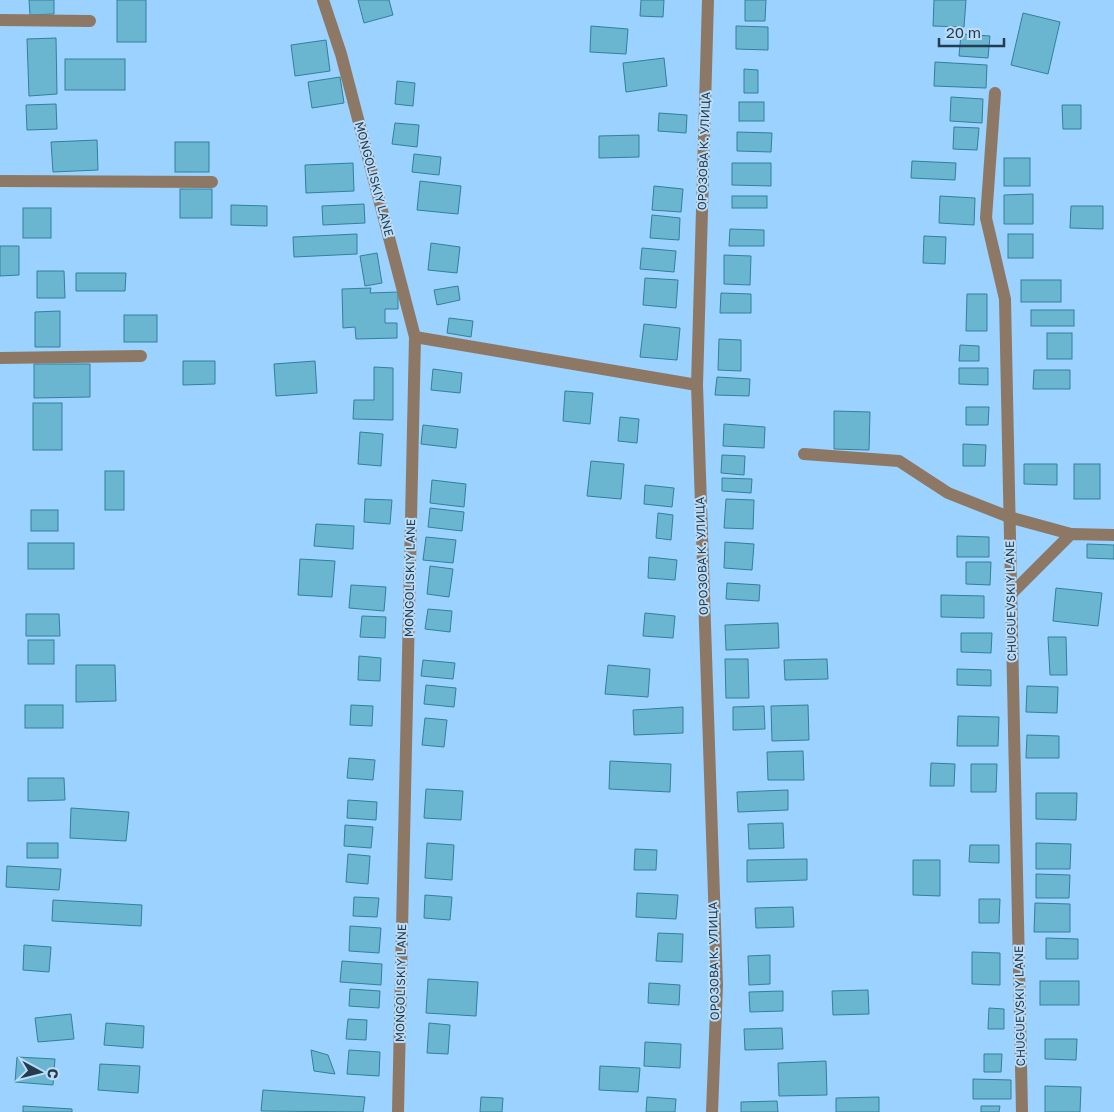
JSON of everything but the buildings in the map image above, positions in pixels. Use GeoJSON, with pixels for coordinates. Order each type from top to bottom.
{"type":"FeatureCollection","features":[{"type":"Feature","properties":{"kind":"street","name":"MONGOLISKIY LANE"},"geometry":{"type":"LineString","coordinates":[[323,0],[341,54],[415,337],[398,1112]]}},
{"type":"Feature","properties":{"kind":"street","name":"ОРОЗОВА К. УЛИЦА"},"geometry":{"type":"LineString","coordinates":[[708,0],[697,384],[717,985],[712,1112]]}},
{"type":"Feature","properties":{"kind":"street"},"geometry":{"type":"LineString","coordinates":[[0,20],[90,21]]}},
{"type":"Feature","properties":{"kind":"street","name":"CHUGUEVSKIY LANE"},"geometry":{"type":"LineString","coordinates":[[995,93],[986,218],[1005,299],[1022,1112]]}},
{"type":"Feature","properties":{"kind":"street"},"geometry":{"type":"LineString","coordinates":[[0,181],[212,182]]}},
{"type":"Feature","properties":{"kind":"street"},"geometry":{"type":"LineString","coordinates":[[415,337],[697,384]]}},
{"type":"Feature","properties":{"kind":"street"},"geometry":{"type":"LineString","coordinates":[[0,358],[141,356]]}},
{"type":"Feature","properties":{"kind":"street"},"geometry":{"type":"LineString","coordinates":[[804,454],[899,461],[948,493],[1010,517],[1071,534],[1114,535]]}},
{"type":"Feature","properties":{"kind":"street"},"geometry":{"type":"LineString","coordinates":[[1011,594],[1071,534]]}}]}
